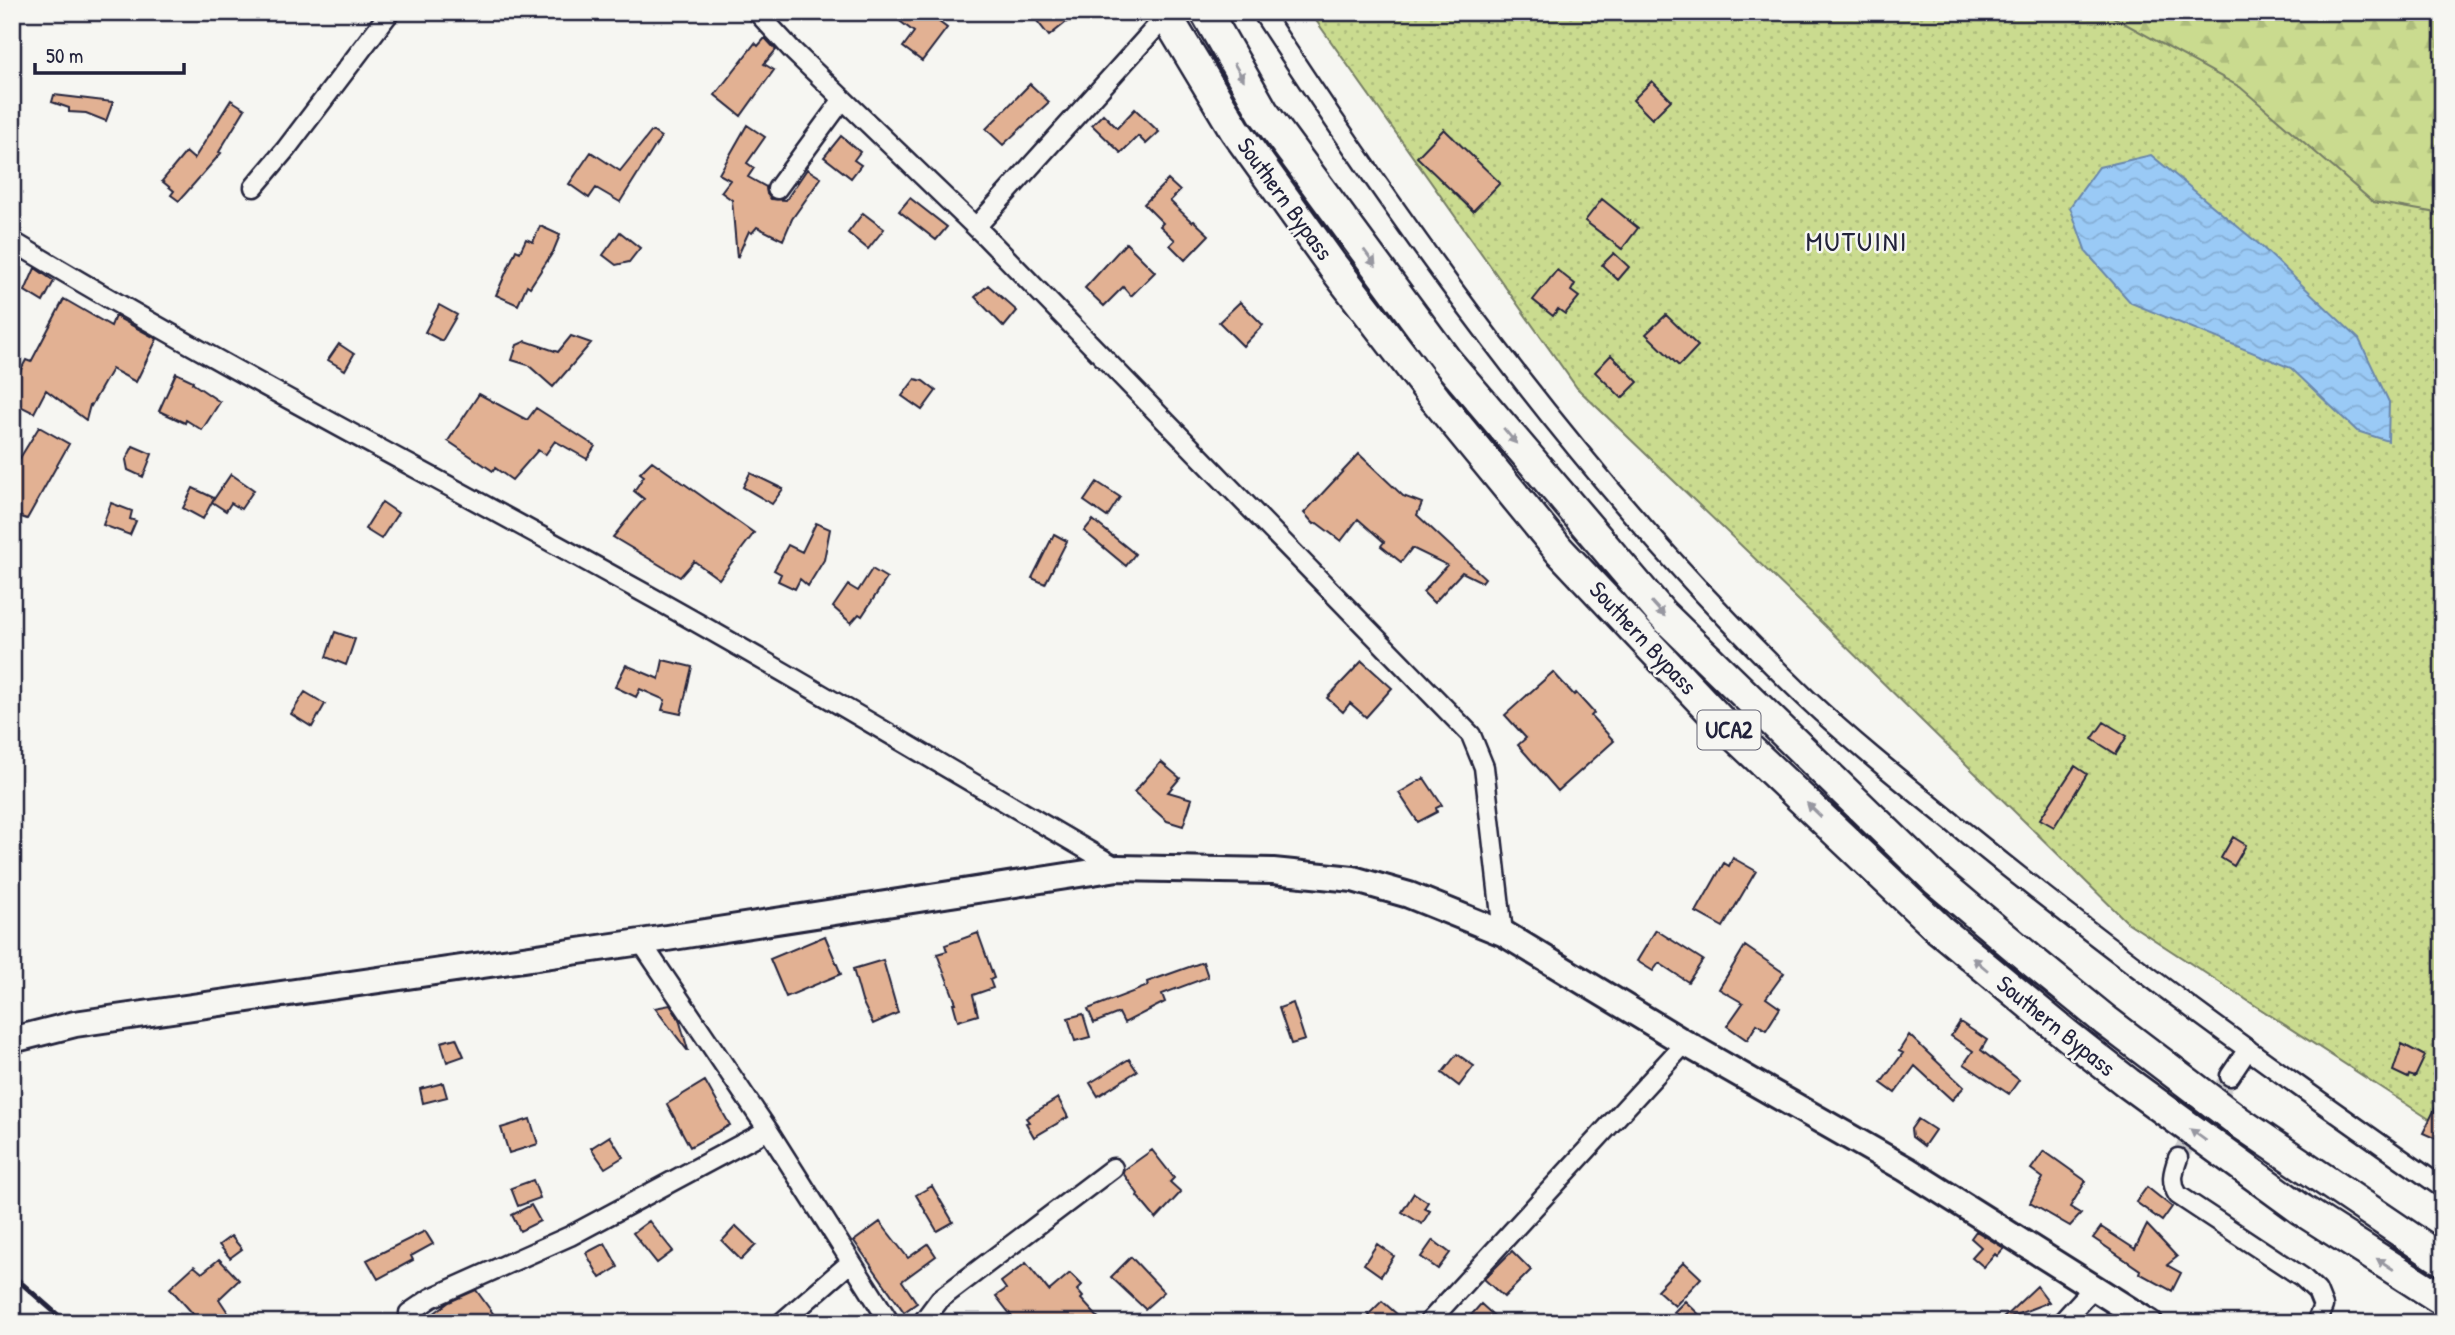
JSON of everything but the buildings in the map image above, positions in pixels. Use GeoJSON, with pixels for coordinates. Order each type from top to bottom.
{"type":"FeatureCollection","features":[{"type":"Feature","properties":{"kind":"highway","name":"Southern Bypass"},"geometry":{"type":"LineString","coordinates":[[1206,12],[1262,112],[1445,359],[1662,614],[1936,880],[2031,960],[2239,1122],[2443,1260]]}},
{"type":"Feature","properties":{"kind":"highway","name":"Southern Bypass"},"geometry":{"type":"LineString","coordinates":[[1165,14],[1235,130],[1332,265],[1436,400],[1559,550],[1729,730],[1938,929],[2067,1035],[2302,1210],[2443,1300]]}},
{"type":"Feature","properties":{"kind":"main road"},"geometry":{"type":"LineString","coordinates":[[12,1040],[75,1024],[640,942],[1118,868],[1273,871],[1353,879],[1409,895],[1503,933],[1685,1043],[1906,1169],[2150,1323]]}},
{"type":"Feature","properties":{"kind":"street"},"geometry":{"type":"LineString","coordinates":[[254,187],[390,12]]}},
{"type":"Feature","properties":{"kind":"street"},"geometry":{"type":"LineString","coordinates":[[757,12],[976,227],[1471,735],[1484,767],[1503,933]]}},
{"type":"Feature","properties":{"kind":"street"},"geometry":{"type":"LineString","coordinates":[[1262,12],[1333,120],[1493,345],[1655,540],[1808,700],[2057,907],[2248,1049],[2443,1188]]}},
{"type":"Feature","properties":{"kind":"street"},"geometry":{"type":"LineString","coordinates":[[976,227],[1165,14]]}},
{"type":"Feature","properties":{"kind":"street"},"geometry":{"type":"LineString","coordinates":[[777,189],[843,99]]}},
{"type":"Feature","properties":{"kind":"street"},"geometry":{"type":"LineString","coordinates":[[12,241],[206,355],[405,460],[649,595],[1118,868]]}},
{"type":"Feature","properties":{"kind":"street"},"geometry":{"type":"LineString","coordinates":[[640,942],[768,1130],[890,1323]]}},
{"type":"Feature","properties":{"kind":"street"},"geometry":{"type":"LineString","coordinates":[[1428,1323],[1685,1043]]}},
{"type":"Feature","properties":{"kind":"street"},"geometry":{"type":"LineString","coordinates":[[2230,1076],[2248,1049]]}},
{"type":"Feature","properties":{"kind":"street"},"geometry":{"type":"LineString","coordinates":[[409,1323],[409,1313],[431,1298],[570,1236],[768,1130]]}},
{"type":"Feature","properties":{"kind":"street"},"geometry":{"type":"LineString","coordinates":[[2178,1158],[2173,1173],[2173,1187],[2178,1195],[2302,1278],[2317,1291],[2323,1306],[2316,1323]]}},
{"type":"Feature","properties":{"kind":"street"},"geometry":{"type":"LineString","coordinates":[[922,1323],[940,1298],[1113,1168]]}},
{"type":"Feature","properties":{"kind":"street"},"geometry":{"type":"LineString","coordinates":[[780,1323],[851,1262]]}},
{"type":"Feature","properties":{"kind":"street"},"geometry":{"type":"LineString","coordinates":[[2061,1323],[2094,1287]]}},
{"type":"Feature","properties":{"kind":"green space"},"geometry":{"type":"Polygon","coordinates":[[[1310,12],[2443,12],[2443,1128],[2127,922],[1577,388],[1310,12]]]}},
{"type":"Feature","properties":{"kind":"green space"},"geometry":{"type":"Polygon","coordinates":[[[2104,12],[2443,12],[2443,214],[2373,202],[2240,87],[2104,12]]]}},
{"type":"Feature","properties":{"kind":"water"},"geometry":{"type":"Polygon","coordinates":[[[2151,155],[2260,245],[2359,339],[2389,402],[2388,441],[2357,431],[2291,368],[2131,303],[2086,252],[2070,207],[2099,167],[2151,155]]]}},
{"type":"Feature","properties":{"kind":"tunnel"},"geometry":{"type":"LineString","coordinates":[[2178,1158],[2230,1076]]}},
{"type":"Feature","properties":{"kind":"railway"},"geometry":{"type":"LineString","coordinates":[[12,1275],[67,1323]]}},
{"type":"Feature","properties":{"kind":"district","name":"MUTUINI"},"geometry":{"type":"Point","coordinates":[1857,241]}}]}
